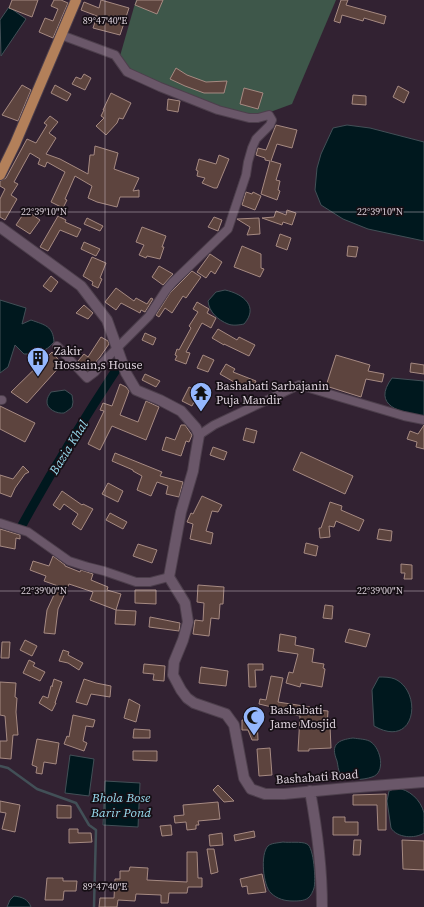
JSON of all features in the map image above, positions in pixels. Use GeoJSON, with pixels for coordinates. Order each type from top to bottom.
{"type":"FeatureCollection","features":[{"type":"Feature","properties":{"kind":"main road"},"geometry":{"type":"LineString","coordinates":[[0,175],[15,144],[76,0]]}},
{"type":"Feature","properties":{"kind":"street"},"geometry":{"type":"LineString","coordinates":[[57,346],[87,378],[95,372],[102,363],[118,351],[149,316],[173,282],[228,229],[246,175],[252,148],[256,139],[270,125],[272,120],[270,116],[249,118],[218,110],[160,87],[127,72],[115,55],[61,35]]}},
{"type":"Feature","properties":{"kind":"street"},"geometry":{"type":"LineString","coordinates":[[0,227],[81,286],[107,320],[126,373],[136,390],[181,411],[196,428],[199,435],[193,471],[180,512],[169,577],[150,582],[136,582],[69,561],[54,552],[28,532],[0,523]]}},
{"type":"Feature","properties":{"kind":"street"},"geometry":{"type":"LineString","coordinates":[[199,435],[214,424],[300,385],[404,416],[424,420]]}},
{"type":"Feature","properties":{"kind":"street","name":"Bashabati Road"},"geometry":{"type":"LineString","coordinates":[[169,577],[185,603],[188,622],[183,640],[174,662],[173,675],[180,690],[187,698],[194,703],[226,714],[234,725],[244,778],[252,789],[264,794],[284,794],[424,782]]}},
{"type":"Feature","properties":{"kind":"street"},"geometry":{"type":"LineString","coordinates":[[310,791],[317,835],[322,907]]}},
{"type":"Feature","properties":{"kind":"green space"},"geometry":{"type":"Polygon","coordinates":[[[136,0],[336,0],[292,104],[273,111],[254,114],[237,112],[204,102],[130,72],[120,56],[136,0]]]}},
{"type":"Feature","properties":{"kind":"water"},"geometry":{"type":"Polygon","coordinates":[[[9,7],[26,19],[1,56],[0,20],[9,7]]]}},
{"type":"Feature","properties":{"kind":"water"},"geometry":{"type":"Polygon","coordinates":[[[347,125],[370,128],[424,142],[424,241],[368,229],[343,219],[321,205],[315,190],[317,168],[321,154],[333,128],[347,125]]]}},
{"type":"Feature","properties":{"kind":"water"},"geometry":{"type":"Polygon","coordinates":[[[225,290],[243,298],[250,307],[248,318],[244,324],[228,324],[218,318],[210,309],[208,301],[216,292],[225,290]]]}},
{"type":"Feature","properties":{"kind":"water"},"geometry":{"type":"Polygon","coordinates":[[[0,300],[26,308],[22,324],[31,320],[44,325],[50,329],[54,342],[44,350],[37,353],[28,354],[24,354],[15,345],[8,367],[0,373],[0,300]]]}},
{"type":"Feature","properties":{"kind":"water"},"geometry":{"type":"Polygon","coordinates":[[[392,378],[424,381],[424,416],[398,410],[387,402],[385,395],[386,388],[392,378]]]}},
{"type":"Feature","properties":{"kind":"water"},"geometry":{"type":"Polygon","coordinates":[[[65,390],[72,395],[72,407],[64,413],[58,413],[50,409],[47,404],[47,399],[51,392],[65,390]]]}},
{"type":"Feature","properties":{"kind":"water"},"geometry":{"type":"Polygon","coordinates":[[[379,677],[389,677],[395,679],[404,686],[409,695],[412,706],[411,716],[406,725],[399,731],[388,731],[374,726],[372,690],[379,677]]]}},
{"type":"Feature","properties":{"kind":"water"},"geometry":{"type":"Polygon","coordinates":[[[353,738],[367,740],[374,745],[380,761],[379,771],[376,775],[355,780],[346,778],[340,773],[334,751],[335,747],[343,740],[353,738]]]}},
{"type":"Feature","properties":{"kind":"water"},"geometry":{"type":"Polygon","coordinates":[[[70,755],[94,759],[89,796],[65,793],[70,755]]]}},
{"type":"Feature","properties":{"kind":"water","name":"Bhola Bose Barir Pond"},"geometry":{"type":"Polygon","coordinates":[[[105,781],[140,783],[138,827],[103,825],[105,781]]]}},
{"type":"Feature","properties":{"kind":"water"},"geometry":{"type":"Polygon","coordinates":[[[396,788],[410,793],[420,804],[424,813],[424,833],[411,837],[402,836],[397,834],[391,828],[387,801],[389,791],[396,788]]]}},
{"type":"Feature","properties":{"kind":"water"},"geometry":{"type":"Polygon","coordinates":[[[283,842],[305,843],[309,846],[311,851],[315,872],[315,884],[311,895],[305,900],[290,901],[278,898],[271,893],[266,884],[263,863],[266,850],[271,844],[283,842]]]}},
{"type":"Feature","properties":{"kind":"water"},"geometry":{"type":"Polygon","coordinates":[[[14,896],[24,899],[31,907],[7,907],[10,900],[14,896]]]}},
{"type":"Feature","properties":{"kind":"building"},"geometry":{"type":"Polygon","coordinates":[[[12,0],[38,0],[32,17],[9,8],[12,0]]]}},
{"type":"Feature","properties":{"kind":"building"},"geometry":{"type":"Polygon","coordinates":[[[54,0],[61,0],[68,3],[53,38],[39,32],[45,18],[53,21],[58,9],[51,6],[54,0]]]}},
{"type":"Feature","properties":{"kind":"building"},"geometry":{"type":"Polygon","coordinates":[[[101,0],[129,8],[120,35],[93,28],[97,16],[81,10],[84,2],[99,8],[101,0]]]}},
{"type":"Feature","properties":{"kind":"building"},"geometry":{"type":"Polygon","coordinates":[[[137,0],[163,0],[157,14],[135,5],[137,0]]]}},
{"type":"Feature","properties":{"kind":"building"},"geometry":{"type":"Polygon","coordinates":[[[341,0],[348,0],[346,5],[386,16],[384,24],[364,18],[363,21],[342,15],[340,23],[334,21],[341,0]]]}},
{"type":"Feature","properties":{"kind":"building"},"geometry":{"type":"Polygon","coordinates":[[[176,68],[187,75],[206,82],[227,81],[224,93],[204,93],[170,79],[176,68]]]}},
{"type":"Feature","properties":{"kind":"building"},"geometry":{"type":"Polygon","coordinates":[[[84,74],[91,78],[85,90],[72,84],[76,77],[81,79],[84,74]]]}},
{"type":"Feature","properties":{"kind":"building"},"geometry":{"type":"Polygon","coordinates":[[[22,85],[31,90],[18,121],[2,115],[22,85]]]}},
{"type":"Feature","properties":{"kind":"building"},"geometry":{"type":"Polygon","coordinates":[[[55,85],[71,94],[67,101],[51,93],[55,85]]]}},
{"type":"Feature","properties":{"kind":"building"},"geometry":{"type":"Polygon","coordinates":[[[398,86],[409,92],[404,103],[393,97],[398,86]]]}},
{"type":"Feature","properties":{"kind":"building"},"geometry":{"type":"Polygon","coordinates":[[[244,88],[263,93],[258,109],[240,104],[244,88]]]}},
{"type":"Feature","properties":{"kind":"building"},"geometry":{"type":"Polygon","coordinates":[[[111,93],[131,103],[123,119],[119,118],[117,123],[106,135],[96,126],[104,118],[101,116],[111,93]]]}},
{"type":"Feature","properties":{"kind":"building"},"geometry":{"type":"Polygon","coordinates":[[[353,95],[366,96],[366,105],[352,104],[353,95]]]}},
{"type":"Feature","properties":{"kind":"building"},"geometry":{"type":"Polygon","coordinates":[[[168,99],[180,101],[178,112],[167,110],[168,99]]]}},
{"type":"Feature","properties":{"kind":"building"},"geometry":{"type":"Polygon","coordinates":[[[50,116],[58,122],[49,133],[56,138],[46,154],[60,159],[88,174],[90,155],[94,155],[95,146],[118,153],[114,169],[139,178],[133,191],[139,190],[139,197],[120,197],[117,207],[97,202],[88,198],[92,186],[75,176],[65,199],[67,200],[63,208],[51,202],[65,172],[47,162],[45,167],[38,164],[40,159],[30,153],[14,182],[18,184],[11,195],[17,199],[5,220],[0,217],[0,199],[5,189],[0,186],[0,181],[6,178],[27,139],[36,143],[47,125],[44,123],[50,116]]]}},
{"type":"Feature","properties":{"kind":"building"},"geometry":{"type":"Polygon","coordinates":[[[276,125],[297,130],[292,148],[277,144],[271,161],[281,164],[276,180],[280,181],[278,190],[280,191],[277,200],[261,194],[270,161],[256,155],[258,148],[266,150],[276,125]]]}},
{"type":"Feature","properties":{"kind":"building"},"geometry":{"type":"Polygon","coordinates":[[[219,155],[229,159],[217,188],[214,188],[202,183],[205,178],[197,176],[198,171],[196,170],[199,159],[216,164],[219,155]]]}},
{"type":"Feature","properties":{"kind":"building"},"geometry":{"type":"Polygon","coordinates":[[[246,192],[252,194],[253,192],[261,196],[255,210],[242,205],[246,192]]]}},
{"type":"Feature","properties":{"kind":"building"},"geometry":{"type":"Polygon","coordinates":[[[26,210],[40,220],[30,234],[16,225],[26,210]]]}},
{"type":"Feature","properties":{"kind":"building"},"geometry":{"type":"Polygon","coordinates":[[[287,210],[296,213],[292,225],[283,222],[282,225],[262,218],[274,217],[276,211],[286,215],[287,210]]]}},
{"type":"Feature","properties":{"kind":"building"},"geometry":{"type":"Polygon","coordinates":[[[58,216],[66,220],[65,222],[81,229],[77,237],[60,230],[48,251],[40,247],[58,216]]]}},
{"type":"Feature","properties":{"kind":"building"},"geometry":{"type":"Polygon","coordinates":[[[214,217],[222,220],[218,231],[208,227],[214,217]]]}},
{"type":"Feature","properties":{"kind":"building"},"geometry":{"type":"Polygon","coordinates":[[[87,218],[103,226],[100,231],[84,224],[87,218]]]}},
{"type":"Feature","properties":{"kind":"building"},"geometry":{"type":"Polygon","coordinates":[[[259,218],[260,234],[247,235],[250,227],[237,219],[259,218]]]}},
{"type":"Feature","properties":{"kind":"building"},"geometry":{"type":"Polygon","coordinates":[[[142,227],[166,236],[160,259],[147,256],[146,258],[139,255],[144,245],[136,242],[142,227]]]}},
{"type":"Feature","properties":{"kind":"building"},"geometry":{"type":"Polygon","coordinates":[[[280,234],[291,238],[287,250],[276,246],[280,234]]]}},
{"type":"Feature","properties":{"kind":"building"},"geometry":{"type":"Polygon","coordinates":[[[84,242],[100,249],[96,256],[81,249],[84,242]]]}},
{"type":"Feature","properties":{"kind":"building"},"geometry":{"type":"Polygon","coordinates":[[[242,246],[261,254],[261,268],[264,269],[260,277],[234,267],[242,246]]]}},
{"type":"Feature","properties":{"kind":"building"},"geometry":{"type":"Polygon","coordinates":[[[348,246],[358,247],[356,257],[347,256],[348,246]]]}},
{"type":"Feature","properties":{"kind":"building"},"geometry":{"type":"Polygon","coordinates":[[[210,254],[222,262],[215,274],[211,271],[206,278],[197,272],[210,254]]]}},
{"type":"Feature","properties":{"kind":"building"},"geometry":{"type":"Polygon","coordinates":[[[92,257],[106,263],[98,288],[92,285],[93,282],[83,276],[92,257]]]}},
{"type":"Feature","properties":{"kind":"building"},"geometry":{"type":"Polygon","coordinates":[[[159,266],[173,274],[163,285],[152,277],[159,266]]]}},
{"type":"Feature","properties":{"kind":"building"},"geometry":{"type":"Polygon","coordinates":[[[192,271],[201,277],[186,298],[183,296],[172,313],[165,308],[159,317],[156,315],[170,293],[192,271]]]}},
{"type":"Feature","properties":{"kind":"building"},"geometry":{"type":"Polygon","coordinates":[[[51,276],[58,282],[51,292],[43,286],[51,276]]]}},
{"type":"Feature","properties":{"kind":"building"},"geometry":{"type":"Polygon","coordinates":[[[116,288],[134,301],[136,298],[147,304],[151,298],[153,299],[145,312],[141,310],[140,313],[121,303],[116,310],[105,302],[116,288]]]}},
{"type":"Feature","properties":{"kind":"building"},"geometry":{"type":"Polygon","coordinates":[[[197,302],[209,309],[207,313],[216,318],[211,328],[202,323],[186,352],[190,353],[186,364],[175,360],[177,356],[175,355],[177,349],[179,350],[191,328],[189,326],[198,312],[193,309],[197,302]]]}},
{"type":"Feature","properties":{"kind":"building"},"geometry":{"type":"Polygon","coordinates":[[[84,305],[93,313],[88,319],[76,313],[84,305]]]}},
{"type":"Feature","properties":{"kind":"building"},"geometry":{"type":"Polygon","coordinates":[[[218,329],[237,340],[239,337],[255,345],[249,356],[212,338],[218,329]]]}},
{"type":"Feature","properties":{"kind":"building"},"geometry":{"type":"Polygon","coordinates":[[[145,333],[156,338],[153,345],[142,340],[145,333]]]}},
{"type":"Feature","properties":{"kind":"building"},"geometry":{"type":"Polygon","coordinates":[[[101,337],[108,341],[109,344],[88,371],[78,361],[84,354],[88,357],[101,337]]]}},
{"type":"Feature","properties":{"kind":"building","name":"Zakir Hossain,s House"},"geometry":{"type":"Polygon","coordinates":[[[52,352],[62,364],[27,403],[11,392],[52,352]]]}},
{"type":"Feature","properties":{"kind":"building"},"geometry":{"type":"Polygon","coordinates":[[[203,355],[214,360],[208,372],[197,368],[203,355]]]}},
{"type":"Feature","properties":{"kind":"building"},"geometry":{"type":"Polygon","coordinates":[[[336,355],[370,365],[368,371],[384,374],[382,382],[366,379],[361,397],[326,386],[336,355]]]}},
{"type":"Feature","properties":{"kind":"building"},"geometry":{"type":"Polygon","coordinates":[[[411,363],[424,365],[424,374],[410,372],[411,363]]]}},
{"type":"Feature","properties":{"kind":"building"},"geometry":{"type":"Polygon","coordinates":[[[226,364],[235,369],[233,372],[256,381],[252,389],[234,382],[220,374],[226,364]]]}},
{"type":"Feature","properties":{"kind":"building"},"geometry":{"type":"Polygon","coordinates":[[[145,374],[160,381],[156,387],[142,380],[145,374]]]}},
{"type":"Feature","properties":{"kind":"building"},"geometry":{"type":"Polygon","coordinates":[[[120,384],[126,387],[129,391],[120,415],[138,422],[146,401],[159,407],[146,440],[112,426],[100,450],[88,444],[104,411],[100,410],[103,403],[112,406],[120,384]]]}},
{"type":"Feature","properties":{"kind":"building"},"geometry":{"type":"Polygon","coordinates":[[[189,387],[195,390],[191,397],[195,400],[192,406],[182,401],[189,387]]]}},
{"type":"Feature","properties":{"kind":"building"},"geometry":{"type":"Polygon","coordinates":[[[0,406],[35,423],[25,442],[0,429],[0,406]]]}},
{"type":"Feature","properties":{"kind":"building"},"geometry":{"type":"Polygon","coordinates":[[[181,425],[185,425],[192,435],[189,442],[186,441],[181,456],[162,450],[166,437],[175,440],[181,425]]]}},
{"type":"Feature","properties":{"kind":"building"},"geometry":{"type":"Polygon","coordinates":[[[424,425],[424,449],[416,447],[417,442],[407,439],[410,431],[418,434],[424,425]]]}},
{"type":"Feature","properties":{"kind":"building"},"geometry":{"type":"Polygon","coordinates":[[[246,428],[257,431],[254,443],[243,440],[246,428]]]}},
{"type":"Feature","properties":{"kind":"building"},"geometry":{"type":"Polygon","coordinates":[[[213,447],[227,452],[224,460],[210,455],[213,447]]]}},
{"type":"Feature","properties":{"kind":"building"},"geometry":{"type":"Polygon","coordinates":[[[301,452],[353,476],[345,494],[293,470],[301,452]]]}},
{"type":"Feature","properties":{"kind":"building"},"geometry":{"type":"Polygon","coordinates":[[[115,453],[162,472],[160,476],[183,482],[179,497],[166,494],[168,486],[157,482],[151,496],[137,490],[142,476],[133,470],[112,461],[115,453]]]}},
{"type":"Feature","properties":{"kind":"building"},"geometry":{"type":"Polygon","coordinates":[[[23,466],[29,472],[25,474],[15,488],[11,497],[0,493],[0,475],[13,479],[23,466]]]}},
{"type":"Feature","properties":{"kind":"building"},"geometry":{"type":"Polygon","coordinates":[[[108,483],[123,491],[118,502],[102,494],[108,483]]]}},
{"type":"Feature","properties":{"kind":"building"},"geometry":{"type":"Polygon","coordinates":[[[62,491],[82,505],[83,504],[93,509],[81,530],[72,524],[78,514],[64,504],[60,510],[53,505],[62,491]]]}},
{"type":"Feature","properties":{"kind":"building"},"geometry":{"type":"Polygon","coordinates":[[[202,496],[222,505],[218,512],[212,511],[206,531],[213,533],[211,544],[190,539],[193,524],[187,522],[202,496]]]}},
{"type":"Feature","properties":{"kind":"building"},"geometry":{"type":"Polygon","coordinates":[[[330,502],[342,506],[341,510],[364,520],[359,531],[336,521],[334,527],[329,526],[330,537],[320,538],[319,528],[321,528],[330,502]]]}},
{"type":"Feature","properties":{"kind":"building"},"geometry":{"type":"Polygon","coordinates":[[[110,513],[127,522],[123,529],[106,520],[110,513]]]}},
{"type":"Feature","properties":{"kind":"building"},"geometry":{"type":"Polygon","coordinates":[[[0,529],[20,535],[20,539],[16,538],[15,549],[0,546],[0,529]]]}},
{"type":"Feature","properties":{"kind":"building"},"geometry":{"type":"Polygon","coordinates":[[[379,529],[392,531],[391,541],[377,539],[379,529]]]}},
{"type":"Feature","properties":{"kind":"building"},"geometry":{"type":"Polygon","coordinates":[[[306,543],[318,546],[316,556],[304,553],[306,543]]]}},
{"type":"Feature","properties":{"kind":"building"},"geometry":{"type":"Polygon","coordinates":[[[138,544],[157,550],[152,563],[133,556],[138,544]]]}},
{"type":"Feature","properties":{"kind":"building"},"geometry":{"type":"Polygon","coordinates":[[[53,556],[65,566],[80,572],[81,570],[93,574],[91,580],[108,587],[107,590],[121,594],[116,610],[90,600],[93,592],[69,584],[58,609],[55,634],[44,633],[47,610],[58,586],[44,581],[46,576],[30,570],[33,561],[49,566],[53,556]]]}},
{"type":"Feature","properties":{"kind":"building"},"geometry":{"type":"Polygon","coordinates":[[[401,564],[412,565],[412,579],[404,579],[405,573],[401,573],[401,564]]]}},
{"type":"Feature","properties":{"kind":"building"},"geometry":{"type":"Polygon","coordinates":[[[198,585],[224,587],[223,604],[220,604],[219,619],[211,618],[209,636],[193,634],[195,620],[203,621],[204,603],[197,602],[198,585]]]}},
{"type":"Feature","properties":{"kind":"building"},"geometry":{"type":"Polygon","coordinates":[[[135,590],[156,590],[156,604],[135,603],[135,590]]]}},
{"type":"Feature","properties":{"kind":"building"},"geometry":{"type":"Polygon","coordinates":[[[325,605],[333,606],[332,619],[323,618],[325,605]]]}},
{"type":"Feature","properties":{"kind":"building"},"geometry":{"type":"Polygon","coordinates":[[[116,610],[136,611],[135,625],[115,624],[116,610]]]}},
{"type":"Feature","properties":{"kind":"building"},"geometry":{"type":"Polygon","coordinates":[[[150,617],[180,623],[179,631],[149,627],[150,617]]]}},
{"type":"Feature","properties":{"kind":"building"},"geometry":{"type":"Polygon","coordinates":[[[349,629],[370,634],[366,647],[345,642],[349,629]]]}},
{"type":"Feature","properties":{"kind":"building"},"geometry":{"type":"Polygon","coordinates":[[[280,634],[296,637],[295,645],[314,649],[312,662],[324,664],[323,668],[325,669],[322,687],[301,683],[300,687],[286,683],[289,672],[293,673],[298,654],[278,651],[280,634]]]}},
{"type":"Feature","properties":{"kind":"building"},"geometry":{"type":"Polygon","coordinates":[[[25,640],[37,646],[32,656],[20,650],[25,640]]]}},
{"type":"Feature","properties":{"kind":"building"},"geometry":{"type":"Polygon","coordinates":[[[2,642],[10,642],[9,658],[1,658],[2,642]]]}},
{"type":"Feature","properties":{"kind":"building"},"geometry":{"type":"Polygon","coordinates":[[[63,650],[69,652],[68,655],[83,663],[79,670],[68,663],[59,661],[63,650]]]}},
{"type":"Feature","properties":{"kind":"building"},"geometry":{"type":"Polygon","coordinates":[[[29,660],[35,663],[33,666],[45,672],[40,681],[23,673],[29,660]]]}},
{"type":"Feature","properties":{"kind":"building"},"geometry":{"type":"Polygon","coordinates":[[[144,664],[165,666],[164,681],[153,680],[154,674],[143,673],[144,664]]]}},
{"type":"Feature","properties":{"kind":"building"},"geometry":{"type":"Polygon","coordinates":[[[248,664],[263,664],[263,670],[255,670],[256,687],[249,687],[248,664]]]}},
{"type":"Feature","properties":{"kind":"building"},"geometry":{"type":"Polygon","coordinates":[[[201,667],[228,671],[226,686],[199,683],[201,667]]]}},
{"type":"Feature","properties":{"kind":"building"},"geometry":{"type":"Polygon","coordinates":[[[271,676],[283,678],[278,702],[310,707],[309,709],[328,711],[327,726],[330,726],[331,748],[298,751],[300,716],[279,712],[280,709],[259,704],[260,699],[266,700],[271,676]]]}},
{"type":"Feature","properties":{"kind":"building"},"geometry":{"type":"Polygon","coordinates":[[[54,679],[62,682],[52,711],[39,703],[43,696],[48,698],[54,679]]]}},
{"type":"Feature","properties":{"kind":"building"},"geometry":{"type":"Polygon","coordinates":[[[84,679],[111,686],[110,697],[91,694],[87,705],[76,702],[84,679]]]}},
{"type":"Feature","properties":{"kind":"building"},"geometry":{"type":"Polygon","coordinates":[[[0,682],[16,683],[15,697],[17,698],[16,712],[18,735],[13,735],[11,759],[0,758],[0,741],[7,741],[5,716],[0,715],[0,682]]]}},
{"type":"Feature","properties":{"kind":"building"},"geometry":{"type":"Polygon","coordinates":[[[129,699],[140,705],[136,722],[124,718],[129,699]]]}},
{"type":"Feature","properties":{"kind":"building"},"geometry":{"type":"Polygon","coordinates":[[[73,715],[95,720],[93,727],[86,726],[83,741],[87,743],[84,751],[64,744],[67,736],[69,737],[73,715]]]}},
{"type":"Feature","properties":{"kind":"building"},"geometry":{"type":"Polygon","coordinates":[[[242,720],[257,720],[258,740],[252,740],[248,730],[242,730],[242,720]]]}},
{"type":"Feature","properties":{"kind":"building"},"geometry":{"type":"Polygon","coordinates":[[[134,729],[150,730],[150,738],[133,738],[134,729]]]}},
{"type":"Feature","properties":{"kind":"building"},"geometry":{"type":"Polygon","coordinates":[[[37,739],[59,743],[56,764],[44,762],[42,774],[36,773],[37,767],[32,765],[37,739]]]}},
{"type":"Feature","properties":{"kind":"building"},"geometry":{"type":"Polygon","coordinates":[[[270,748],[272,775],[259,776],[257,749],[270,748]]]}},
{"type":"Feature","properties":{"kind":"building"},"geometry":{"type":"Polygon","coordinates":[[[133,751],[157,751],[157,761],[133,760],[133,751]]]}},
{"type":"Feature","properties":{"kind":"building"},"geometry":{"type":"Polygon","coordinates":[[[218,785],[234,801],[224,802],[213,790],[218,785]]]}},
{"type":"Feature","properties":{"kind":"building"},"geometry":{"type":"Polygon","coordinates":[[[386,794],[386,830],[378,830],[377,805],[353,805],[353,795],[386,794]]]}},
{"type":"Feature","properties":{"kind":"building"},"geometry":{"type":"Polygon","coordinates":[[[0,801],[20,805],[15,832],[2,829],[6,813],[0,812],[0,801]]]}},
{"type":"Feature","properties":{"kind":"building"},"geometry":{"type":"Polygon","coordinates":[[[218,802],[220,819],[198,821],[199,825],[196,825],[196,829],[187,830],[186,822],[175,823],[174,816],[184,815],[183,805],[218,802]]]}},
{"type":"Feature","properties":{"kind":"building"},"geometry":{"type":"Polygon","coordinates":[[[57,805],[71,806],[71,818],[57,818],[57,805]]]}},
{"type":"Feature","properties":{"kind":"building"},"geometry":{"type":"Polygon","coordinates":[[[333,817],[345,817],[345,822],[358,822],[358,835],[333,835],[333,817]]]}},
{"type":"Feature","properties":{"kind":"building"},"geometry":{"type":"Polygon","coordinates":[[[171,825],[172,835],[162,836],[160,826],[171,825]]]}},
{"type":"Feature","properties":{"kind":"building"},"geometry":{"type":"Polygon","coordinates":[[[69,829],[78,829],[78,833],[91,833],[92,842],[69,843],[69,829]]]}},
{"type":"Feature","properties":{"kind":"building"},"geometry":{"type":"Polygon","coordinates":[[[254,831],[255,837],[235,841],[234,835],[254,831]]]}},
{"type":"Feature","properties":{"kind":"building"},"geometry":{"type":"Polygon","coordinates":[[[222,833],[223,845],[210,846],[209,835],[222,833]]]}},
{"type":"Feature","properties":{"kind":"building"},"geometry":{"type":"Polygon","coordinates":[[[354,840],[361,840],[360,855],[353,855],[354,840]]]}},
{"type":"Feature","properties":{"kind":"building"},"geometry":{"type":"Polygon","coordinates":[[[402,840],[424,841],[424,870],[403,869],[402,840]]]}},
{"type":"Feature","properties":{"kind":"building"},"geometry":{"type":"Polygon","coordinates":[[[207,849],[214,849],[218,872],[211,874],[207,849]]]}},
{"type":"Feature","properties":{"kind":"building"},"geometry":{"type":"Polygon","coordinates":[[[187,852],[197,852],[198,878],[202,878],[202,887],[188,887],[187,893],[169,893],[168,903],[161,903],[161,895],[136,894],[135,901],[118,900],[117,907],[99,907],[100,898],[114,898],[115,879],[120,879],[120,871],[129,871],[130,867],[148,868],[147,880],[187,882],[187,852]]]}},
{"type":"Feature","properties":{"kind":"building"},"geometry":{"type":"Polygon","coordinates":[[[262,874],[266,892],[248,894],[247,886],[242,887],[240,879],[262,874]]]}},
{"type":"Feature","properties":{"kind":"building"},"geometry":{"type":"Polygon","coordinates":[[[47,878],[63,878],[63,881],[77,881],[76,891],[64,891],[63,900],[45,900],[47,878]]]}},
{"type":"Feature","properties":{"kind":"waterway","name":"Bazia Khal"},"geometry":{"type":"LineString","coordinates":[[20,529],[43,487],[118,367]]}},
{"type":"Feature","properties":{"kind":"waterway"},"geometry":{"type":"LineString","coordinates":[[0,766],[8,768],[37,789],[76,803],[89,825],[96,830],[94,907]]}},
{"type":"Feature","properties":{"kind":"place","name":"Zakir Hossain,s House"},"geometry":{"type":"Point","coordinates":[38,378]}},
{"type":"Feature","properties":{"kind":"place","name":"Bashabati Sarbajanin Puja Mandir"},"geometry":{"type":"Point","coordinates":[201,412]}},
{"type":"Feature","properties":{"kind":"place","name":"Bashabati Jame Mosjid"},"geometry":{"type":"Point","coordinates":[254,736]}}]}
